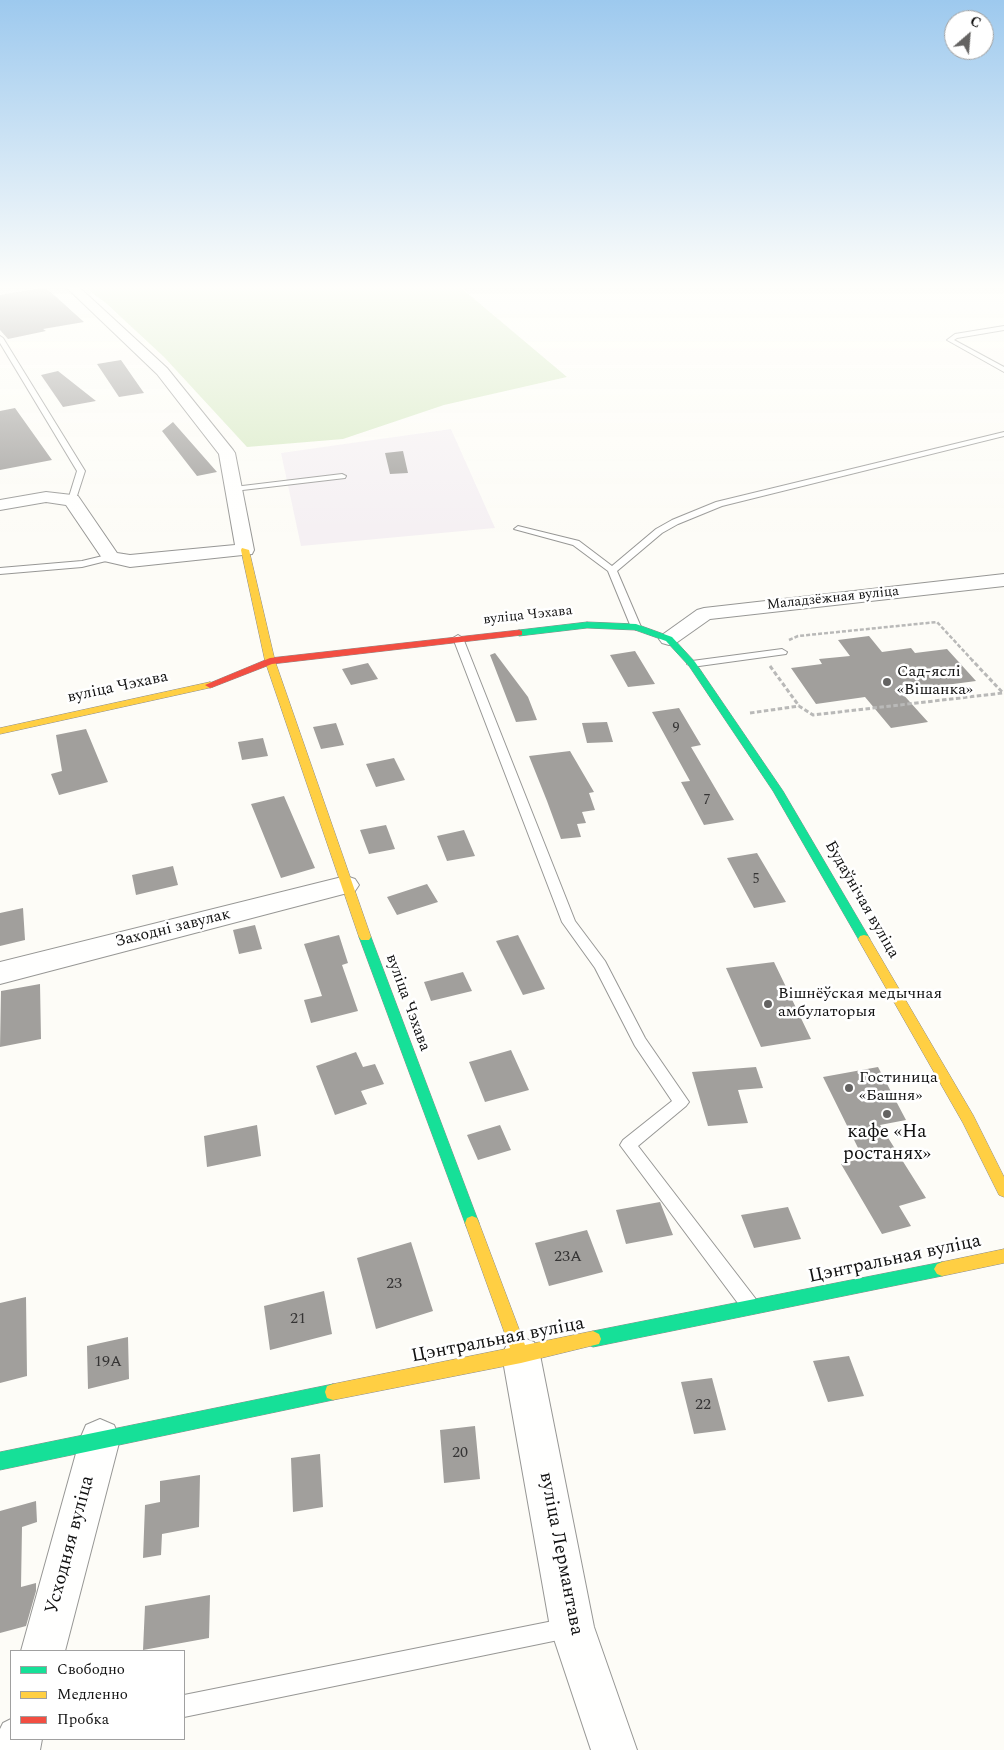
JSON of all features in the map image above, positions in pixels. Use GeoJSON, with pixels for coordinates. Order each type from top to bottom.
{"type":"FeatureCollection","features":[{"type":"Feature","properties":{"kind":"street"},"geometry":{"type":"LineString","coordinates":[[0,505],[46,497],[72,500],[111,557],[130,561],[245,550],[227,453],[160,369]]}},
{"type":"Feature","properties":{"kind":"street","name":"вуліца Чэхава"},"geometry":{"type":"LineString","coordinates":[[245,550],[270,661],[346,885],[521,1355]]}},
{"type":"Feature","properties":{"kind":"street","name":"Маладзёжная вуліца"},"geometry":{"type":"LineString","coordinates":[[669,638],[704,614],[1004,580]]}},
{"type":"Feature","properties":{"kind":"street","name":"вуліца Чэхава"},"geometry":{"type":"LineString","coordinates":[[0,731],[207,686],[270,661],[458,638],[587,625],[636,628],[669,638]]}},
{"type":"Feature","properties":{"kind":"street","name":"Будаўнічая вуліца"},"geometry":{"type":"LineString","coordinates":[[669,638],[692,664],[778,791],[968,1119],[1004,1190]]}},
{"type":"Feature","properties":{"kind":"street","name":"Заходні завулак"},"geometry":{"type":"LineString","coordinates":[[0,974],[346,885]]}},
{"type":"Feature","properties":{"kind":"street","name":"Цэнтральная вуліца"},"geometry":{"type":"LineString","coordinates":[[0,1461],[100,1439],[1004,1256]]}},
{"type":"Feature","properties":{"kind":"street","name":"вуліца Лермантава"},"geometry":{"type":"LineString","coordinates":[[521,1355],[572,1627],[614,1750]]}},
{"type":"Feature","properties":{"kind":"street","name":"Усходняя вуліца"},"geometry":{"type":"LineString","coordinates":[[43,1650],[100,1439]]}},
{"type":"Feature","properties":{"kind":"lane"},"geometry":{"type":"LineString","coordinates":[[19,369],[81,471],[72,500]]}},
{"type":"Feature","properties":{"kind":"lane"},"geometry":{"type":"LineString","coordinates":[[612,570],[659,531],[675,522],[719,504],[1004,434]]}},
{"type":"Feature","properties":{"kind":"lane"},"geometry":{"type":"LineString","coordinates":[[234,489],[342,476]]}},
{"type":"Feature","properties":{"kind":"lane"},"geometry":{"type":"LineString","coordinates":[[518,529],[576,542],[612,570],[636,628]]}},
{"type":"Feature","properties":{"kind":"lane"},"geometry":{"type":"LineString","coordinates":[[0,571],[82,564],[111,557]]}},
{"type":"Feature","properties":{"kind":"lane"},"geometry":{"type":"LineString","coordinates":[[458,638],[569,922],[600,966],[640,1042],[681,1102],[628,1146],[752,1308]]}},
{"type":"Feature","properties":{"kind":"lane"},"geometry":{"type":"LineString","coordinates":[[692,664],[782,652]]}},
{"type":"Feature","properties":{"kind":"lane"},"geometry":{"type":"LineString","coordinates":[[185,1706],[572,1627]]}},
{"type":"Feature","properties":{"kind":"path"},"geometry":{"type":"LineString","coordinates":[[762,655],[799,706],[813,715],[1003,693],[937,622],[798,636],[786,642],[782,652]]}},
{"type":"Feature","properties":{"kind":"path"},"geometry":{"type":"LineString","coordinates":[[727,716],[799,706]]}},
{"type":"Feature","properties":{"kind":"shaded area"},"geometry":{"type":"Polygon","coordinates":[[[451,429],[495,528],[301,546],[281,453],[451,429]]]}},
{"type":"Feature","properties":{"kind":"green space"},"geometry":{"type":"Polygon","coordinates":[[[175,369],[557,369],[567,377],[444,405],[343,439],[247,447],[175,369]]]}},
{"type":"Feature","properties":{"kind":"building"},"geometry":{"type":"Polygon","coordinates":[[[100,369],[127,369],[144,393],[119,397],[100,369]]]}},
{"type":"Feature","properties":{"kind":"building"},"geometry":{"type":"Polygon","coordinates":[[[58,371],[96,401],[63,407],[41,375],[58,371]]]}},
{"type":"Feature","properties":{"kind":"building"},"geometry":{"type":"Polygon","coordinates":[[[15,408],[52,460],[0,470],[0,411],[15,408]]]}},
{"type":"Feature","properties":{"kind":"building"},"geometry":{"type":"Polygon","coordinates":[[[173,422],[217,472],[197,476],[162,431],[173,422]]]}},
{"type":"Feature","properties":{"kind":"building"},"geometry":{"type":"Polygon","coordinates":[[[403,451],[408,473],[390,474],[385,453],[403,451]]]}},
{"type":"Feature","properties":{"kind":"building"},"geometry":{"type":"Polygon","coordinates":[[[869,636],[882,652],[911,648],[915,653],[947,649],[976,681],[900,691],[928,722],[891,728],[865,697],[816,704],[791,668],[822,664],[819,659],[850,656],[838,640],[869,636]]]}},
{"type":"Feature","properties":{"kind":"building"},"geometry":{"type":"Polygon","coordinates":[[[635,651],[655,684],[628,687],[610,655],[635,651]]]}},
{"type":"Feature","properties":{"kind":"building"},"geometry":{"type":"Polygon","coordinates":[[[495,653],[528,697],[537,720],[516,722],[490,655],[495,653]]]}},
{"type":"Feature","properties":{"kind":"building"},"geometry":{"type":"Polygon","coordinates":[[[368,663],[378,679],[351,685],[342,669],[368,663]]]}},
{"type":"Feature","properties":{"kind":"building"},"geometry":{"type":"Polygon","coordinates":[[[679,708],[701,745],[691,747],[734,820],[704,825],[681,782],[690,781],[652,712],[679,708]]]}},
{"type":"Feature","properties":{"kind":"building"},"geometry":{"type":"Polygon","coordinates":[[[607,722],[613,742],[587,743],[582,723],[607,722]]]}},
{"type":"Feature","properties":{"kind":"building"},"geometry":{"type":"Polygon","coordinates":[[[336,723],[344,745],[321,749],[313,727],[336,723]]]}},
{"type":"Feature","properties":{"kind":"building"},"geometry":{"type":"Polygon","coordinates":[[[86,729],[108,782],[59,795],[51,774],[62,771],[56,735],[86,729]]]}},
{"type":"Feature","properties":{"kind":"building"},"geometry":{"type":"Polygon","coordinates":[[[263,738],[268,756],[242,760],[238,742],[263,738]]]}},
{"type":"Feature","properties":{"kind":"building"},"geometry":{"type":"Polygon","coordinates":[[[570,751],[594,792],[589,793],[595,810],[582,812],[586,823],[577,824],[581,837],[561,839],[529,756],[570,751]]]}},
{"type":"Feature","properties":{"kind":"building"},"geometry":{"type":"Polygon","coordinates":[[[394,758],[405,780],[376,787],[366,764],[394,758]]]}},
{"type":"Feature","properties":{"kind":"building"},"geometry":{"type":"Polygon","coordinates":[[[284,796],[315,868],[281,878],[251,804],[284,796]]]}},
{"type":"Feature","properties":{"kind":"building"},"geometry":{"type":"Polygon","coordinates":[[[386,825],[395,849],[369,854],[360,830],[386,825]]]}},
{"type":"Feature","properties":{"kind":"building"},"geometry":{"type":"Polygon","coordinates":[[[464,830],[475,856],[447,861],[437,836],[464,830]]]}},
{"type":"Feature","properties":{"kind":"building"},"geometry":{"type":"Polygon","coordinates":[[[757,853],[786,902],[754,908],[727,858],[757,853]]]}},
{"type":"Feature","properties":{"kind":"building"},"geometry":{"type":"Polygon","coordinates":[[[173,866],[178,885],[136,895],[132,875],[173,866]]]}},
{"type":"Feature","properties":{"kind":"building"},"geometry":{"type":"Polygon","coordinates":[[[427,884],[438,902],[397,915],[387,897],[427,884]]]}},
{"type":"Feature","properties":{"kind":"building"},"geometry":{"type":"Polygon","coordinates":[[[23,908],[25,940],[0,946],[0,913],[23,908]]]}},
{"type":"Feature","properties":{"kind":"building"},"geometry":{"type":"Polygon","coordinates":[[[255,925],[262,949],[239,954],[233,930],[255,925]]]}},
{"type":"Feature","properties":{"kind":"building"},"geometry":{"type":"Polygon","coordinates":[[[339,935],[348,963],[342,965],[358,1011],[311,1023],[304,1000],[322,996],[304,944],[339,935]]]}},
{"type":"Feature","properties":{"kind":"building"},"geometry":{"type":"Polygon","coordinates":[[[518,935],[545,989],[523,995],[496,941],[518,935]]]}},
{"type":"Feature","properties":{"kind":"building","name":"Вішнёўская медычная амбулаторыя"},"geometry":{"type":"Polygon","coordinates":[[[774,962],[811,1039],[761,1047],[726,968],[774,962]]]}},
{"type":"Feature","properties":{"kind":"building"},"geometry":{"type":"Polygon","coordinates":[[[463,972],[472,991],[431,1001],[424,982],[463,972]]]}},
{"type":"Feature","properties":{"kind":"building"},"geometry":{"type":"Polygon","coordinates":[[[40,984],[41,1039],[0,1047],[1,991],[40,984]]]}},
{"type":"Feature","properties":{"kind":"building"},"geometry":{"type":"Polygon","coordinates":[[[511,1050],[529,1090],[485,1102],[469,1062],[511,1050]]]}},
{"type":"Feature","properties":{"kind":"building"},"geometry":{"type":"Polygon","coordinates":[[[356,1052],[363,1067],[375,1064],[384,1084],[361,1091],[367,1104],[335,1115],[316,1066],[356,1052]]]}},
{"type":"Feature","properties":{"kind":"building"},"geometry":{"type":"Polygon","coordinates":[[[756,1067],[763,1088],[738,1090],[748,1123],[708,1126],[692,1072],[756,1067]]]}},
{"type":"Feature","properties":{"kind":"building"},"geometry":{"type":"Polygon","coordinates":[[[878,1067],[906,1120],[880,1125],[926,1198],[899,1206],[911,1226],[882,1234],[841,1164],[863,1158],[823,1077],[878,1067]]]}},
{"type":"Feature","properties":{"kind":"building"},"geometry":{"type":"Polygon","coordinates":[[[257,1125],[261,1156],[207,1167],[204,1136],[257,1125]]]}},
{"type":"Feature","properties":{"kind":"building"},"geometry":{"type":"Polygon","coordinates":[[[500,1125],[511,1150],[478,1160],[467,1135],[500,1125]]]}},
{"type":"Feature","properties":{"kind":"building"},"geometry":{"type":"Polygon","coordinates":[[[660,1202],[673,1235],[626,1244],[616,1210],[660,1202]]]}},
{"type":"Feature","properties":{"kind":"building"},"geometry":{"type":"Polygon","coordinates":[[[788,1207],[801,1239],[754,1248],[741,1215],[788,1207]]]}},
{"type":"Feature","properties":{"kind":"building"},"geometry":{"type":"Polygon","coordinates":[[[587,1230],[603,1272],[549,1286],[535,1243],[587,1230]]]}},
{"type":"Feature","properties":{"kind":"building"},"geometry":{"type":"Polygon","coordinates":[[[411,1242],[433,1311],[376,1329],[357,1258],[411,1242]]]}},
{"type":"Feature","properties":{"kind":"building"},"geometry":{"type":"Polygon","coordinates":[[[324,1291],[332,1334],[270,1350],[264,1306],[324,1291]]]}},
{"type":"Feature","properties":{"kind":"building"},"geometry":{"type":"Polygon","coordinates":[[[26,1297],[27,1376],[0,1383],[0,1303],[26,1297]]]}},
{"type":"Feature","properties":{"kind":"building"},"geometry":{"type":"Polygon","coordinates":[[[128,1337],[129,1379],[88,1389],[87,1346],[128,1337]]]}},
{"type":"Feature","properties":{"kind":"building"},"geometry":{"type":"Polygon","coordinates":[[[849,1356],[864,1396],[828,1402],[813,1361],[849,1356]]]}},
{"type":"Feature","properties":{"kind":"building"},"geometry":{"type":"Polygon","coordinates":[[[712,1378],[726,1430],[694,1434],[681,1382],[712,1378]]]}},
{"type":"Feature","properties":{"kind":"building"},"geometry":{"type":"Polygon","coordinates":[[[475,1426],[480,1479],[444,1483],[440,1430],[475,1426]]]}},
{"type":"Feature","properties":{"kind":"building"},"geometry":{"type":"Polygon","coordinates":[[[320,1454],[323,1507],[293,1512],[291,1458],[320,1454]]]}},
{"type":"Feature","properties":{"kind":"building"},"geometry":{"type":"Polygon","coordinates":[[[200,1475],[199,1527],[162,1534],[161,1555],[143,1558],[145,1505],[160,1502],[160,1481],[200,1475]]]}},
{"type":"Feature","properties":{"kind":"building"},"geometry":{"type":"Polygon","coordinates":[[[36,1501],[37,1522],[22,1527],[21,1587],[36,1583],[36,1591],[26,1626],[0,1633],[0,1511],[36,1501]]]}},
{"type":"Feature","properties":{"kind":"building"},"geometry":{"type":"Polygon","coordinates":[[[210,1595],[209,1638],[143,1650],[145,1606],[210,1595]]]}},
{"type":"Feature","properties":{"kind":"traffic: fast"},"geometry":{"type":"LineString","coordinates":[[519,633],[587,625],[636,627],[669,639],[692,664],[778,791],[864,939]]}},
{"type":"Feature","properties":{"kind":"traffic: fast"},"geometry":{"type":"LineString","coordinates":[[365,937],[472,1223]]}},
{"type":"Feature","properties":{"kind":"traffic: fast"},"geometry":{"type":"LineString","coordinates":[[593,1339],[942,1269]]}},
{"type":"Feature","properties":{"kind":"traffic: fast"},"geometry":{"type":"LineString","coordinates":[[0,1461],[333,1392]]}},
{"type":"Feature","properties":{"kind":"traffic: slow"},"geometry":{"type":"LineString","coordinates":[[245,550],[270,661],[365,937]]}},
{"type":"Feature","properties":{"kind":"traffic: slow"},"geometry":{"type":"LineString","coordinates":[[0,731],[210,685]]}},
{"type":"Feature","properties":{"kind":"traffic: slow"},"geometry":{"type":"LineString","coordinates":[[864,939],[968,1119],[1004,1191]]}},
{"type":"Feature","properties":{"kind":"traffic: slow"},"geometry":{"type":"LineString","coordinates":[[472,1223],[521,1355]]}},
{"type":"Feature","properties":{"kind":"traffic: slow"},"geometry":{"type":"LineString","coordinates":[[942,1269],[1004,1256]]}},
{"type":"Feature","properties":{"kind":"traffic: slow"},"geometry":{"type":"LineString","coordinates":[[333,1392],[593,1339]]}},
{"type":"Feature","properties":{"kind":"traffic: jam"},"geometry":{"type":"LineString","coordinates":[[210,685],[270,661],[519,633]]}},
{"type":"Feature","properties":{"kind":"place","name":"Сад-яслі «Вішанка»"},"geometry":{"type":"Point","coordinates":[887,682]}},
{"type":"Feature","properties":{"kind":"place","name":"Вішнёўская медычная амбулаторыя"},"geometry":{"type":"Point","coordinates":[768,1004]}},
{"type":"Feature","properties":{"kind":"place","name":"Гостиница «Башня»"},"geometry":{"type":"Point","coordinates":[849,1088]}},
{"type":"Feature","properties":{"kind":"place","name":"кафе «На ростанях»"},"geometry":{"type":"Point","coordinates":[887,1114]}}]}
